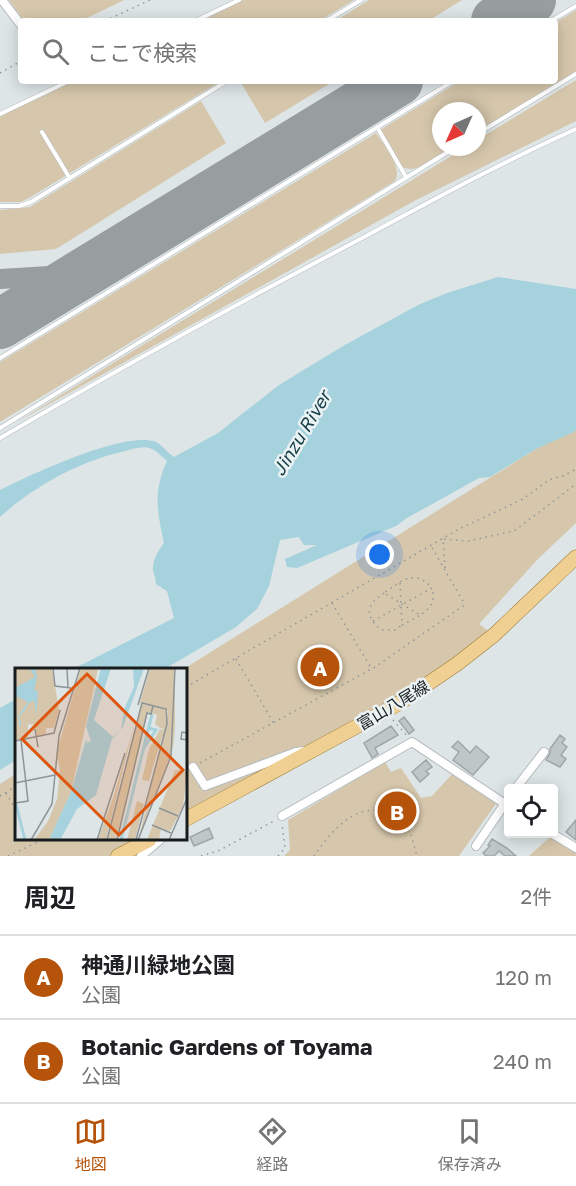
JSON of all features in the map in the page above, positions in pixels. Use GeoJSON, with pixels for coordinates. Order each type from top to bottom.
{"type":"FeatureCollection","features":[{"type":"Feature","properties":{"kind":"main road","name":"富山八尾線"},"geometry":{"type":"LineString","coordinates":[[188,818],[398,704],[457,664],[494,635],[576,557]]}},
{"type":"Feature","properties":{"kind":"main road"},"geometry":{"type":"LineString","coordinates":[[118,856],[147,841]]}},
{"type":"Feature","properties":{"kind":"street"},"geometry":{"type":"LineString","coordinates":[[2,0],[18,21]]}},
{"type":"Feature","properties":{"kind":"street"},"geometry":{"type":"LineString","coordinates":[[282,816],[412,742],[504,801]]}},
{"type":"Feature","properties":{"kind":"street"},"geometry":{"type":"LineString","coordinates":[[193,767],[205,786],[296,752],[315,750]]}},
{"type":"Feature","properties":{"kind":"street"},"geometry":{"type":"LineString","coordinates":[[520,784],[544,752]]}},
{"type":"Feature","properties":{"kind":"street"},"geometry":{"type":"LineString","coordinates":[[476,846],[504,807]]}},
{"type":"Feature","properties":{"kind":"street"},"geometry":{"type":"LineString","coordinates":[[558,837],[576,848]]}},
{"type":"Feature","properties":{"kind":"street"},"geometry":{"type":"LineString","coordinates":[[141,856],[159,841]]}},
{"type":"Feature","properties":{"kind":"lane"},"geometry":{"type":"LineString","coordinates":[[201,18],[239,0]]}},
{"type":"Feature","properties":{"kind":"lane"},"geometry":{"type":"LineString","coordinates":[[331,18],[361,0]]}},
{"type":"Feature","properties":{"kind":"lane"},"geometry":{"type":"LineString","coordinates":[[556,18],[576,6]]}},
{"type":"Feature","properties":{"kind":"lane"},"geometry":{"type":"LineString","coordinates":[[486,129],[576,74]]}},
{"type":"Feature","properties":{"kind":"lane"},"geometry":{"type":"LineString","coordinates":[[0,114],[63,84]]}},
{"type":"Feature","properties":{"kind":"lane"},"geometry":{"type":"LineString","coordinates":[[0,206],[19,206],[31,202],[222,84]]}},
{"type":"Feature","properties":{"kind":"lane"},"geometry":{"type":"LineString","coordinates":[[0,358],[448,84]]}},
{"type":"Feature","properties":{"kind":"lane"},"geometry":{"type":"LineString","coordinates":[[377,127],[406,177]]}},
{"type":"Feature","properties":{"kind":"lane"},"geometry":{"type":"LineString","coordinates":[[0,438],[106,376],[254,295],[426,204],[576,129]]}},
{"type":"Feature","properties":{"kind":"lane"},"geometry":{"type":"LineString","coordinates":[[42,132],[69,177]]}},
{"type":"Feature","properties":{"kind":"lane"},"geometry":{"type":"LineString","coordinates":[[0,428],[441,156]]}},
{"type":"Feature","properties":{"kind":"path"},"geometry":{"type":"LineString","coordinates":[[111,18],[150,0]]}},
{"type":"Feature","properties":{"kind":"path"},"geometry":{"type":"LineString","coordinates":[[0,73],[18,63]]}},
{"type":"Feature","properties":{"kind":"path"},"geometry":{"type":"LineString","coordinates":[[188,686],[430,546],[488,514],[523,499],[549,480],[576,469]]}},
{"type":"Feature","properties":{"kind":"path"},"geometry":{"type":"LineString","coordinates":[[443,539],[468,541],[514,531],[576,484]]}},
{"type":"Feature","properties":{"kind":"path"},"geometry":{"type":"LineString","coordinates":[[443,539],[445,572]]}},
{"type":"Feature","properties":{"kind":"path"},"geometry":{"type":"LineString","coordinates":[[193,767],[372,669],[463,606],[464,603],[430,546]]}},
{"type":"Feature","properties":{"kind":"path"},"geometry":{"type":"LineString","coordinates":[[413,577],[426,582],[432,588],[434,601],[431,607],[395,630],[381,630],[373,621],[369,606],[374,599],[400,582],[413,577]]}},
{"type":"Feature","properties":{"kind":"path"},"geometry":{"type":"LineString","coordinates":[[400,582],[402,625]]}},
{"type":"Feature","properties":{"kind":"path"},"geometry":{"type":"LineString","coordinates":[[373,621],[432,588]]}},
{"type":"Feature","properties":{"kind":"path"},"geometry":{"type":"LineString","coordinates":[[384,593],[420,615]]}},
{"type":"Feature","properties":{"kind":"path"},"geometry":{"type":"LineString","coordinates":[[332,602],[372,669]]}},
{"type":"Feature","properties":{"kind":"path"},"geometry":{"type":"LineString","coordinates":[[236,658],[273,723]]}},
{"type":"Feature","properties":{"kind":"path"},"geometry":{"type":"LineString","coordinates":[[391,717],[412,742]]}},
{"type":"Feature","properties":{"kind":"path"},"geometry":{"type":"LineString","coordinates":[[0,796],[15,787]]}},
{"type":"Feature","properties":{"kind":"path"},"geometry":{"type":"LineString","coordinates":[[6,793],[15,808]]}},
{"type":"Feature","properties":{"kind":"path"},"geometry":{"type":"LineString","coordinates":[[314,856],[345,821],[360,812],[375,810],[396,815],[406,824],[417,856]]}},
{"type":"Feature","properties":{"kind":"path"},"geometry":{"type":"LineString","coordinates":[[201,856],[218,851],[282,816],[285,848],[278,856]]}},
{"type":"Feature","properties":{"kind":"path"},"geometry":{"type":"LineString","coordinates":[[8,856],[35,841]]}},
{"type":"Feature","properties":{"kind":"shaded area"},"geometry":{"type":"Polygon","coordinates":[[[9,0],[124,0],[87,18],[22,18],[9,0]]]}},
{"type":"Feature","properties":{"kind":"shaded area"},"geometry":{"type":"Polygon","coordinates":[[[243,0],[354,0],[324,18],[204,18],[243,0]]]}},
{"type":"Feature","properties":{"kind":"shaded area"},"geometry":{"type":"Polygon","coordinates":[[[369,0],[462,0],[433,18],[340,18],[369,0]]]}},
{"type":"Feature","properties":{"kind":"shaded area"},"geometry":{"type":"Polygon","coordinates":[[[576,10],[576,71],[558,82],[558,21],[576,10]]]}},
{"type":"Feature","properties":{"kind":"shaded area"},"geometry":{"type":"Polygon","coordinates":[[[576,80],[576,121],[416,200],[17,422],[451,156],[486,156],[486,135],[576,80]]]}},
{"type":"Feature","properties":{"kind":"shaded area"},"geometry":{"type":"Polygon","coordinates":[[[65,84],[216,84],[29,198],[21,202],[0,202],[0,117],[65,84]]]}},
{"type":"Feature","properties":{"kind":"shaded area"},"geometry":{"type":"Polygon","coordinates":[[[242,84],[329,84],[265,123],[242,84]]]}},
{"type":"Feature","properties":{"kind":"shaded area"},"geometry":{"type":"Polygon","coordinates":[[[455,84],[555,84],[486,126],[486,102],[432,102],[432,156],[438,156],[413,169],[401,166],[380,130],[455,84]]]}},
{"type":"Feature","properties":{"kind":"shaded area"},"geometry":{"type":"Polygon","coordinates":[[[201,101],[226,143],[56,249],[0,254],[0,210],[30,207],[201,101]]]}},
{"type":"Feature","properties":{"kind":"shaded area"},"geometry":{"type":"Polygon","coordinates":[[[376,133],[395,163],[397,175],[395,181],[0,422],[0,362],[376,133]]]}},
{"type":"Feature","properties":{"kind":"shaded area"},"geometry":{"type":"Polygon","coordinates":[[[576,430],[576,523],[538,559],[479,624],[494,635],[457,664],[188,818],[188,668],[185,668],[536,449],[576,430]]]}},
{"type":"Feature","properties":{"kind":"shaded area"},"geometry":{"type":"Polygon","coordinates":[[[385,762],[391,772],[401,768],[421,798],[432,796],[453,773],[497,802],[459,856],[284,856],[290,850],[288,820],[385,762]]]}},
{"type":"Feature","properties":{"kind":"shaded area"},"geometry":{"type":"Polygon","coordinates":[[[15,775],[15,841],[147,841],[118,856],[0,856],[0,784],[15,775]]]}},
{"type":"Feature","properties":{"kind":"shaded area"},"geometry":{"type":"Polygon","coordinates":[[[549,838],[554,838],[576,852],[576,856],[529,856],[549,838]]]}},
{"type":"Feature","properties":{"kind":"water","name":"Jinzu River"},"geometry":{"type":"Polygon","coordinates":[[[498,277],[576,289],[576,430],[536,449],[490,477],[479,478],[396,526],[297,568],[287,567],[285,559],[317,545],[304,545],[299,537],[280,540],[269,586],[257,609],[236,627],[166,668],[75,668],[174,618],[167,591],[156,584],[153,570],[155,559],[164,543],[158,492],[167,461],[154,450],[146,447],[108,455],[58,476],[28,495],[0,517],[0,490],[78,456],[122,442],[141,440],[156,442],[174,457],[218,433],[279,385],[343,346],[418,305],[498,277]]]}},
{"type":"Feature","properties":{"kind":"water"},"geometry":{"type":"Polygon","coordinates":[[[15,700],[15,761],[0,770],[0,708],[15,700]]]}},
{"type":"Feature","properties":{"kind":"building"},"geometry":{"type":"Polygon","coordinates":[[[404,717],[414,730],[409,734],[399,721],[404,717]]]}},
{"type":"Feature","properties":{"kind":"building"},"geometry":{"type":"Polygon","coordinates":[[[391,726],[398,735],[375,748],[378,754],[372,758],[364,743],[391,726]]]}},
{"type":"Feature","properties":{"kind":"building"},"geometry":{"type":"Polygon","coordinates":[[[560,735],[565,739],[562,743],[567,747],[561,755],[566,759],[560,767],[546,760],[550,749],[560,735]]]}},
{"type":"Feature","properties":{"kind":"building"},"geometry":{"type":"Polygon","coordinates":[[[458,741],[470,753],[476,746],[489,757],[473,775],[453,760],[459,752],[452,747],[458,741]]]}},
{"type":"Feature","properties":{"kind":"building"},"geometry":{"type":"Polygon","coordinates":[[[426,760],[432,767],[426,771],[429,774],[420,782],[412,772],[426,760]]]}},
{"type":"Feature","properties":{"kind":"building"},"geometry":{"type":"Polygon","coordinates":[[[576,820],[576,840],[566,832],[576,820]]]}},
{"type":"Feature","properties":{"kind":"building"},"geometry":{"type":"Polygon","coordinates":[[[209,828],[213,838],[194,846],[190,837],[209,828]]]}},
{"type":"Feature","properties":{"kind":"building"},"geometry":{"type":"Polygon","coordinates":[[[492,839],[516,856],[505,856],[499,851],[494,856],[486,856],[483,853],[490,846],[488,845],[492,839]]]}},
{"type":"Feature","properties":{"kind":"taxiway"},"geometry":{"type":"LineString","coordinates":[[0,279],[82,274]]}},
{"type":"Feature","properties":{"kind":"runway"},"geometry":{"type":"LineString","coordinates":[[501,18],[531,0]]}},
{"type":"Feature","properties":{"kind":"runway"},"geometry":{"type":"LineString","coordinates":[[0,324],[393,84]]}},
{"type":"Feature","properties":{"kind":"place","name":"神通川緑地公園"},"geometry":{"type":"Point","coordinates":[320,667]}},
{"type":"Feature","properties":{"kind":"place","name":"Botanic Gardens of Toyama"},"geometry":{"type":"Point","coordinates":[397,811]}}]}
